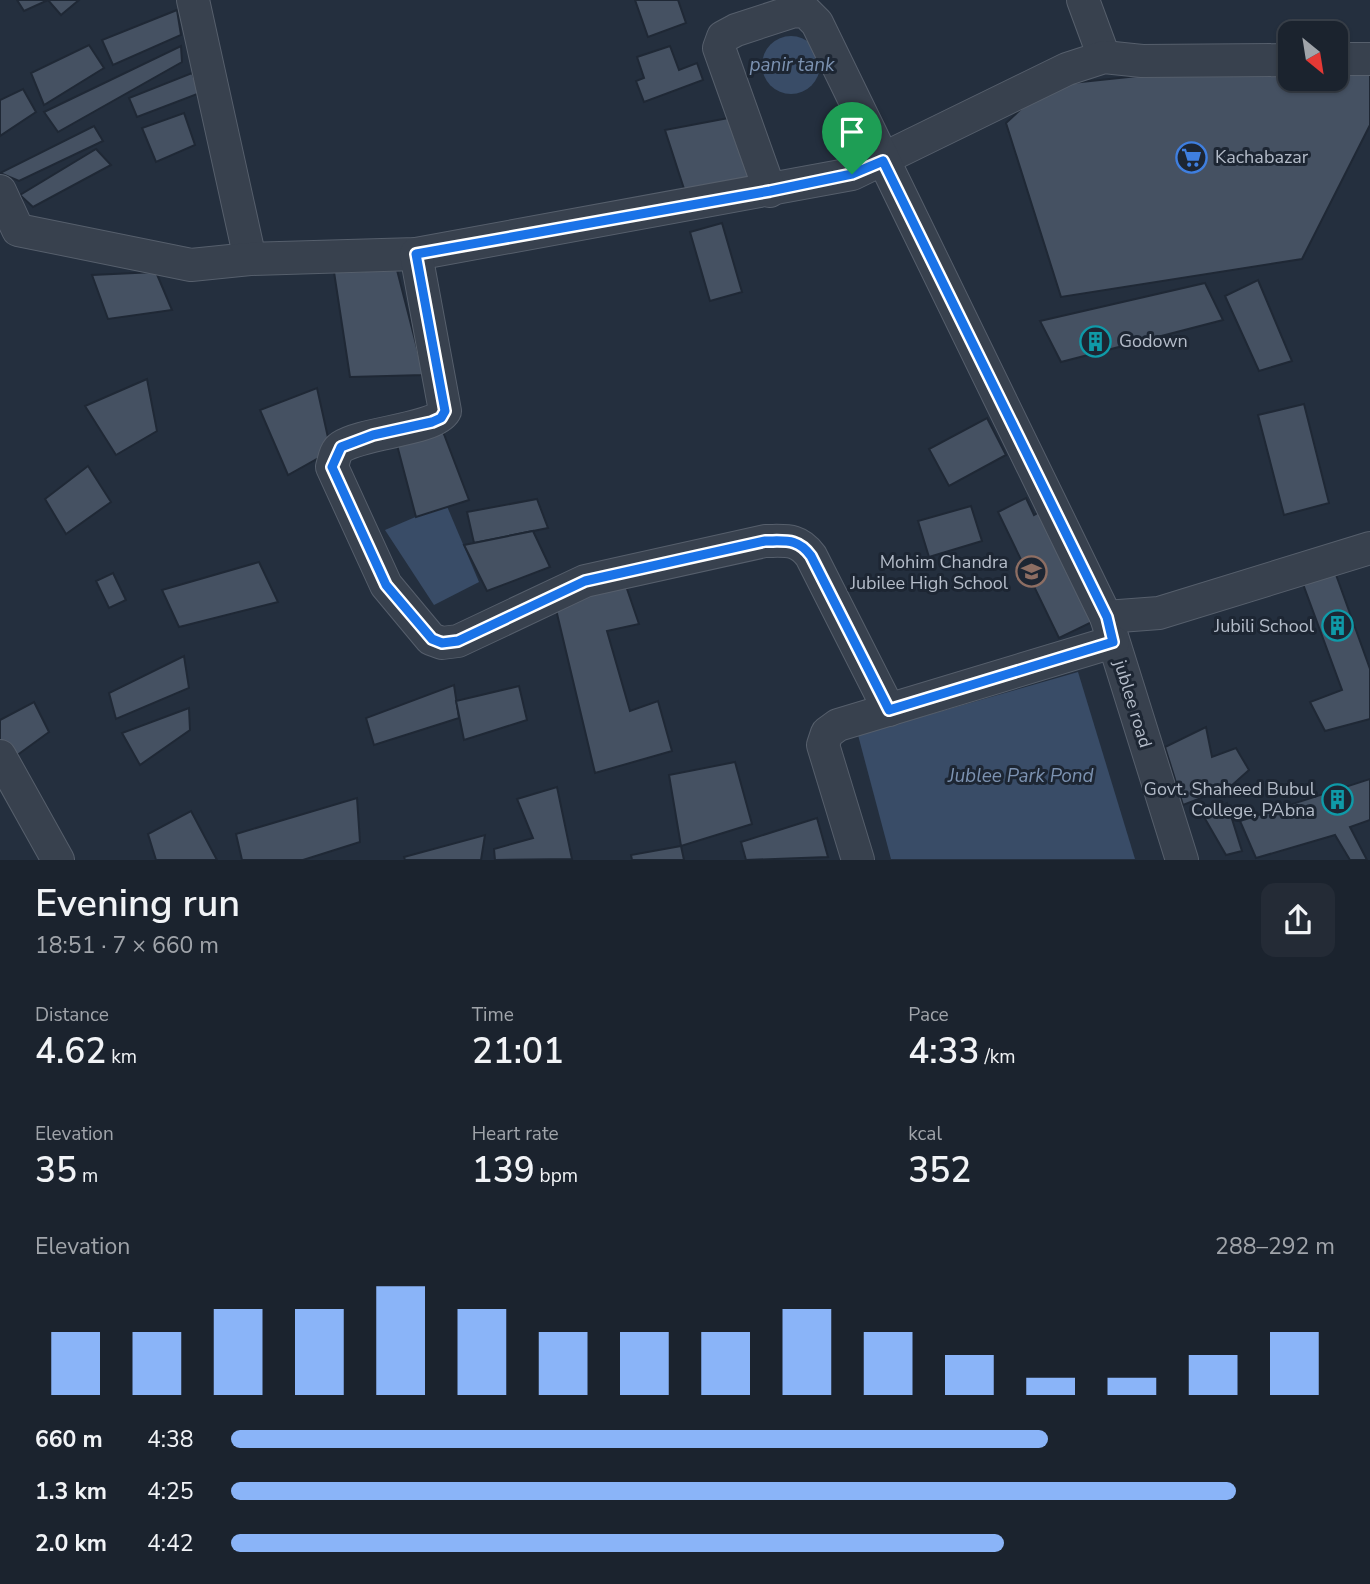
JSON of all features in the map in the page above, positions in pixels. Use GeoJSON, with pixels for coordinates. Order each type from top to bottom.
{"type":"FeatureCollection","features":[{"type":"Feature","properties":{"kind":"street"},"geometry":{"type":"LineString","coordinates":[[1083,0],[1104,57]]}},
{"type":"Feature","properties":{"kind":"street"},"geometry":{"type":"LineString","coordinates":[[200,2],[250,259]]}},
{"type":"Feature","properties":{"kind":"street","name":"jublee road"},"geometry":{"type":"LineString","coordinates":[[770,191],[719,47],[723,37],[736,30],[794,11],[806,12],[817,23],[1104,616],[1182,859]]}},
{"type":"Feature","properties":{"kind":"street"},"geometry":{"type":"LineString","coordinates":[[0,191],[9,235],[191,265],[250,259],[416,254],[852,174],[1067,69],[1104,57],[1142,61],[1278,60]]}},
{"type":"Feature","properties":{"kind":"street"},"geometry":{"type":"LineString","coordinates":[[1348,60],[1370,59]]}},
{"type":"Feature","properties":{"kind":"street"},"geometry":{"type":"LineString","coordinates":[[416,254],[445,411],[441,418],[432,422],[373,435],[341,447],[332,467],[386,585],[432,639],[442,643],[458,641],[585,581],[765,541],[795,540],[803,545],[811,556],[889,710]]}},
{"type":"Feature","properties":{"kind":"street","name":"jublee road"},"geometry":{"type":"LineString","coordinates":[[858,859],[822,745],[827,733],[838,725],[889,710],[1104,616],[1159,613],[1370,548]]}},
{"type":"Feature","properties":{"kind":"street"},"geometry":{"type":"LineString","coordinates":[[0,756],[58,859]]}},
{"type":"Feature","properties":{"kind":"water","name":"panir tank"},"geometry":{"type":"Polygon","coordinates":[[[785,36],[797,36],[812,44],[820,59],[820,71],[812,86],[797,94],[785,94],[770,86],[762,71],[762,59],[770,44],[785,36]]]}},
{"type":"Feature","properties":{"kind":"water"},"geometry":{"type":"Polygon","coordinates":[[[446,504],[479,582],[434,605],[385,530],[446,504]]]}},
{"type":"Feature","properties":{"kind":"water","name":"Jublee Park Pond"},"geometry":{"type":"Polygon","coordinates":[[[1078,672],[1135,859],[891,859],[858,735],[1078,672]]]}},
{"type":"Feature","properties":{"kind":"building"},"geometry":{"type":"Polygon","coordinates":[[[17,0],[48,0],[24,11],[17,0]]]}},
{"type":"Feature","properties":{"kind":"building"},"geometry":{"type":"Polygon","coordinates":[[[48,0],[79,0],[61,15],[48,0]]]}},
{"type":"Feature","properties":{"kind":"building"},"geometry":{"type":"Polygon","coordinates":[[[635,0],[678,0],[686,23],[648,37],[635,0]]]}},
{"type":"Feature","properties":{"kind":"building"},"geometry":{"type":"Polygon","coordinates":[[[177,10],[181,35],[113,65],[102,40],[177,10]]]}},
{"type":"Feature","properties":{"kind":"building"},"geometry":{"type":"Polygon","coordinates":[[[89,45],[104,68],[44,105],[31,73],[89,45]]]}},
{"type":"Feature","properties":{"kind":"building"},"geometry":{"type":"Polygon","coordinates":[[[181,46],[182,62],[58,132],[44,112],[181,46]]]}},
{"type":"Feature","properties":{"kind":"building"},"geometry":{"type":"Polygon","coordinates":[[[670,46],[679,70],[697,63],[703,80],[644,102],[636,81],[644,78],[637,57],[670,46]]]}},
{"type":"Feature","properties":{"kind":"building"},"geometry":{"type":"Polygon","coordinates":[[[1370,64],[1370,125],[1302,259],[1061,297],[1006,123],[1021,109],[1062,84],[1176,72],[1278,68],[1278,91],[1348,91],[1348,65],[1370,64]]]}},
{"type":"Feature","properties":{"kind":"building"},"geometry":{"type":"Polygon","coordinates":[[[192,73],[200,93],[137,117],[129,98],[192,73]]]}},
{"type":"Feature","properties":{"kind":"building"},"geometry":{"type":"Polygon","coordinates":[[[23,89],[36,112],[0,136],[0,100],[23,89]]]}},
{"type":"Feature","properties":{"kind":"building"},"geometry":{"type":"Polygon","coordinates":[[[184,113],[195,145],[156,162],[142,128],[184,113]]]}},
{"type":"Feature","properties":{"kind":"building"},"geometry":{"type":"Polygon","coordinates":[[[739,116],[756,177],[686,195],[665,130],[739,116]]]}},
{"type":"Feature","properties":{"kind":"building"},"geometry":{"type":"Polygon","coordinates":[[[94,126],[103,141],[19,181],[0,173],[94,126]]]}},
{"type":"Feature","properties":{"kind":"building"},"geometry":{"type":"Polygon","coordinates":[[[96,149],[111,165],[33,207],[20,195],[96,149]]]}},
{"type":"Feature","properties":{"kind":"building"},"geometry":{"type":"Polygon","coordinates":[[[722,223],[742,292],[710,301],[690,232],[722,223]]]}},
{"type":"Feature","properties":{"kind":"building"},"geometry":{"type":"Polygon","coordinates":[[[397,270],[424,375],[350,377],[334,272],[397,270]]]}},
{"type":"Feature","properties":{"kind":"building"},"geometry":{"type":"Polygon","coordinates":[[[156,272],[172,310],[108,319],[92,275],[156,272]]]}},
{"type":"Feature","properties":{"kind":"building","name":"Godown"},"geometry":{"type":"Polygon","coordinates":[[[1258,280],[1292,361],[1259,371],[1225,296],[1258,280]]]}},
{"type":"Feature","properties":{"kind":"building","name":"Godown"},"geometry":{"type":"Polygon","coordinates":[[[1205,283],[1223,320],[1061,362],[1040,321],[1205,283]]]}},
{"type":"Feature","properties":{"kind":"building"},"geometry":{"type":"Polygon","coordinates":[[[147,379],[157,431],[116,455],[85,406],[147,379]]]}},
{"type":"Feature","properties":{"kind":"building"},"geometry":{"type":"Polygon","coordinates":[[[317,388],[331,451],[288,475],[260,410],[317,388]]]}},
{"type":"Feature","properties":{"kind":"building"},"geometry":{"type":"Polygon","coordinates":[[[1304,404],[1329,503],[1284,515],[1258,415],[1304,404]]]}},
{"type":"Feature","properties":{"kind":"building"},"geometry":{"type":"Polygon","coordinates":[[[987,418],[1006,455],[949,486],[929,449],[987,418]]]}},
{"type":"Feature","properties":{"kind":"building"},"geometry":{"type":"Polygon","coordinates":[[[442,429],[469,500],[416,517],[397,445],[442,429]]]}},
{"type":"Feature","properties":{"kind":"building"},"geometry":{"type":"Polygon","coordinates":[[[88,466],[111,502],[66,534],[45,499],[88,466]]]}},
{"type":"Feature","properties":{"kind":"building"},"geometry":{"type":"Polygon","coordinates":[[[1026,498],[1034,515],[1046,508],[1092,622],[1059,638],[998,512],[1026,498]]]}},
{"type":"Feature","properties":{"kind":"building"},"geometry":{"type":"Polygon","coordinates":[[[537,499],[548,528],[474,543],[467,512],[537,499]]]}},
{"type":"Feature","properties":{"kind":"building"},"geometry":{"type":"Polygon","coordinates":[[[971,506],[982,541],[929,557],[918,521],[971,506]]]}},
{"type":"Feature","properties":{"kind":"building"},"geometry":{"type":"Polygon","coordinates":[[[533,531],[550,567],[487,591],[464,545],[533,531]]]}},
{"type":"Feature","properties":{"kind":"building"},"geometry":{"type":"Polygon","coordinates":[[[259,562],[278,602],[179,627],[162,590],[259,562]]]}},
{"type":"Feature","properties":{"kind":"building","name":"Jubili School"},"geometry":{"type":"Polygon","coordinates":[[[1335,572],[1370,669],[1370,719],[1325,731],[1310,702],[1342,690],[1303,584],[1335,572]]]}},
{"type":"Feature","properties":{"kind":"building"},"geometry":{"type":"Polygon","coordinates":[[[113,573],[126,600],[109,608],[96,581],[113,573]]]}},
{"type":"Feature","properties":{"kind":"building"},"geometry":{"type":"Polygon","coordinates":[[[626,586],[639,624],[607,631],[630,711],[658,701],[672,751],[595,773],[554,601],[626,586]]]}},
{"type":"Feature","properties":{"kind":"building"},"geometry":{"type":"Polygon","coordinates":[[[184,656],[189,688],[116,719],[109,693],[184,656]]]}},
{"type":"Feature","properties":{"kind":"building"},"geometry":{"type":"Polygon","coordinates":[[[454,685],[459,718],[374,745],[366,718],[454,685]]]}},
{"type":"Feature","properties":{"kind":"building"},"geometry":{"type":"Polygon","coordinates":[[[519,686],[527,720],[464,740],[456,701],[519,686]]]}},
{"type":"Feature","properties":{"kind":"building"},"geometry":{"type":"Polygon","coordinates":[[[34,702],[49,732],[16,756],[0,743],[0,720],[34,702]]]}},
{"type":"Feature","properties":{"kind":"building"},"geometry":{"type":"Polygon","coordinates":[[[189,708],[190,730],[140,765],[122,733],[189,708]]]}},
{"type":"Feature","properties":{"kind":"building"},"geometry":{"type":"Polygon","coordinates":[[[1206,727],[1212,757],[1236,748],[1249,770],[1230,787],[1183,805],[1165,747],[1206,727]]]}},
{"type":"Feature","properties":{"kind":"building"},"geometry":{"type":"Polygon","coordinates":[[[735,762],[752,824],[681,846],[669,775],[735,762]]]}},
{"type":"Feature","properties":{"kind":"building","name":"Govt. Shaheed Bubul College, PAbna"},"geometry":{"type":"Polygon","coordinates":[[[1370,779],[1370,820],[1350,827],[1367,860],[1350,860],[1335,835],[1256,858],[1240,821],[1370,779]]]}},
{"type":"Feature","properties":{"kind":"building"},"geometry":{"type":"Polygon","coordinates":[[[557,787],[572,859],[495,860],[494,849],[533,838],[517,799],[557,787]]]}},
{"type":"Feature","properties":{"kind":"building"},"geometry":{"type":"Polygon","coordinates":[[[357,798],[360,842],[303,860],[242,860],[236,834],[357,798]]]}},
{"type":"Feature","properties":{"kind":"building"},"geometry":{"type":"Polygon","coordinates":[[[1227,803],[1242,851],[1226,855],[1204,817],[1227,803]]]}},
{"type":"Feature","properties":{"kind":"building"},"geometry":{"type":"Polygon","coordinates":[[[191,811],[217,860],[156,860],[148,834],[191,811]]]}},
{"type":"Feature","properties":{"kind":"building"},"geometry":{"type":"Polygon","coordinates":[[[817,818],[828,857],[746,860],[741,842],[817,818]]]}},
{"type":"Feature","properties":{"kind":"building"},"geometry":{"type":"Polygon","coordinates":[[[485,835],[481,860],[405,860],[404,857],[485,835]]]}},
{"type":"Feature","properties":{"kind":"building"},"geometry":{"type":"Polygon","coordinates":[[[681,846],[684,860],[632,860],[631,855],[681,846]]]}},
{"type":"Feature","properties":{"kind":"place","name":"Kachabazar"},"geometry":{"type":"Point","coordinates":[1192,157]}},
{"type":"Feature","properties":{"kind":"place","name":"Godown"},"geometry":{"type":"Point","coordinates":[1096,341]}},
{"type":"Feature","properties":{"kind":"place","name":"Mohim Chandra Jubilee High School"},"geometry":{"type":"Point","coordinates":[1031,572]}},
{"type":"Feature","properties":{"kind":"place","name":"Jubili School"},"geometry":{"type":"Point","coordinates":[1337,626]}},
{"type":"Feature","properties":{"kind":"place","name":"Govt. Shaheed Bubul College, PAbna"},"geometry":{"type":"Point","coordinates":[1338,799]}},
{"type":"Feature","properties":{"kind":"route"},"geometry":{"type":"LineString","coordinates":[[883,161],[1107,617],[1113,642],[889,710],[811,556],[803,545],[795,540],[765,541],[585,581],[458,641],[442,643],[432,639],[386,585],[332,467],[341,447],[373,435],[432,422],[441,418],[445,411],[416,254],[852,174],[883,161]]}}]}
